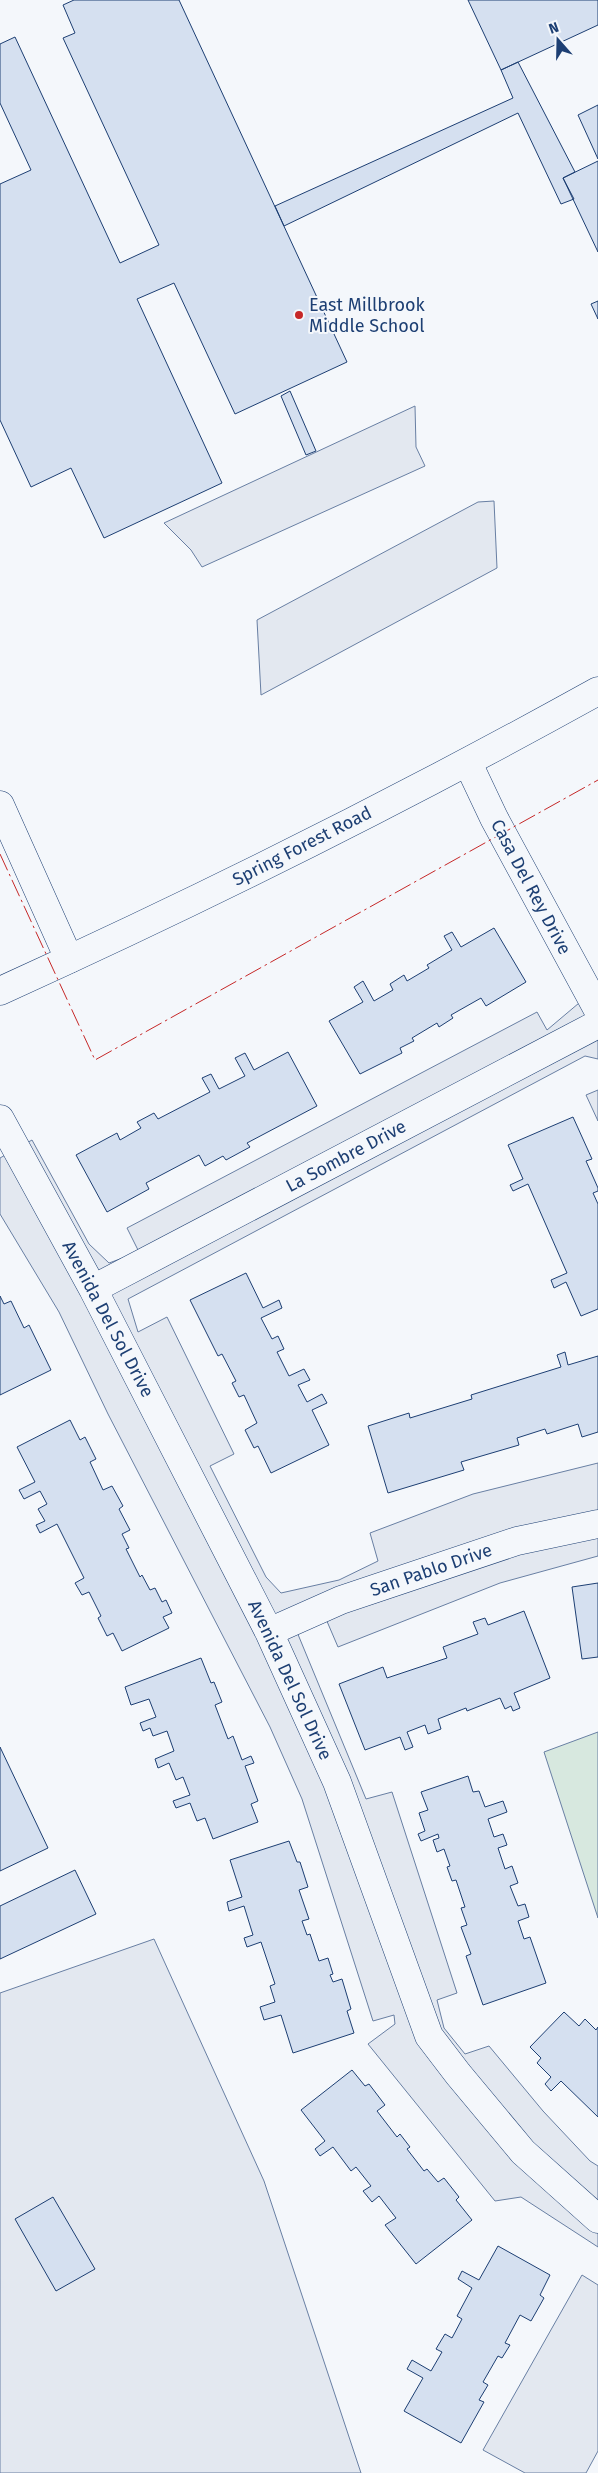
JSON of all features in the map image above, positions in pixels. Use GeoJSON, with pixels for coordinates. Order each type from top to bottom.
{"type":"FeatureCollection","features":[{"type":"Feature","properties":{"kind":"street","name":"Spring Forest Road"},"geometry":{"type":"LineString","coordinates":[[0,991],[182,906],[468,763],[598,692]]}},
{"type":"Feature","properties":{"kind":"street","name":"Casa Del Rey Drive"},"geometry":{"type":"LineString","coordinates":[[468,763],[494,818],[598,1010]]}},
{"type":"Feature","properties":{"kind":"street"},"geometry":{"type":"LineString","coordinates":[[0,805],[69,959]]}},
{"type":"Feature","properties":{"kind":"street","name":"La Sombre Drive"},"geometry":{"type":"LineString","coordinates":[[94,1289],[598,1024]]}},
{"type":"Feature","properties":{"kind":"street","name":"Avenida Del Sol Drive"},"geometry":{"type":"LineString","coordinates":[[0,1119],[94,1289],[269,1632],[338,1782],[429,2036],[522,2152],[598,2219]]}},
{"type":"Feature","properties":{"kind":"street","name":"San Pablo Drive"},"geometry":{"type":"LineString","coordinates":[[269,1632],[342,1600],[517,1541],[598,1524]]}},
{"type":"Feature","properties":{"kind":"shaded area"},"geometry":{"type":"Polygon","coordinates":[[[415,406],[416,447],[425,466],[202,567],[191,550],[164,523],[415,406]]]}},
{"type":"Feature","properties":{"kind":"shaded area"},"geometry":{"type":"Polygon","coordinates":[[[494,501],[497,568],[261,695],[257,620],[478,502],[494,501]]]}},
{"type":"Feature","properties":{"kind":"shaded area"},"geometry":{"type":"Polygon","coordinates":[[[598,987],[598,1059],[585,1056],[128,1299],[138,1332],[167,1317],[234,1454],[210,1466],[266,1577],[281,1593],[339,1580],[378,1561],[370,1533],[473,1494],[598,1463],[598,1556],[500,1583],[338,1647],[326,1619],[297,1632],[366,1799],[392,1792],[457,1993],[437,2000],[444,2028],[465,2054],[489,2046],[543,2111],[590,2161],[598,2166],[598,2247],[521,2197],[495,2201],[368,2044],[395,2024],[394,2015],[373,2021],[302,1799],[270,1727],[108,1414],[59,1312],[0,1214],[0,1158],[32,1140],[89,1244],[109,1263],[139,1252],[127,1228],[537,1012],[547,1030],[598,987]]]}},
{"type":"Feature","properties":{"kind":"shaded area"},"geometry":{"type":"Polygon","coordinates":[[[598,1090],[598,1121],[586,1095],[598,1090]]]}},
{"type":"Feature","properties":{"kind":"shaded area"},"geometry":{"type":"Polygon","coordinates":[[[598,1732],[598,1918],[544,1752],[598,1732]]]}},
{"type":"Feature","properties":{"kind":"shaded area"},"geometry":{"type":"Polygon","coordinates":[[[154,1939],[264,2181],[361,2473],[0,2473],[0,1993],[154,1939]]]}},
{"type":"Feature","properties":{"kind":"shaded area"},"geometry":{"type":"Polygon","coordinates":[[[582,2275],[598,2285],[598,2451],[586,2473],[525,2473],[483,2450],[582,2275]]]}},
{"type":"Feature","properties":{"kind":"building"},"geometry":{"type":"Polygon","coordinates":[[[74,0],[179,0],[347,362],[235,414],[174,283],[137,299],[222,483],[104,538],[71,468],[31,487],[0,420],[0,184],[31,170],[0,103],[0,44],[15,37],[120,263],[159,245],[63,38],[75,33],[63,5],[74,0]]]}},
{"type":"Feature","properties":{"kind":"building"},"geometry":{"type":"Polygon","coordinates":[[[468,0],[598,0],[598,25],[501,70],[468,0]]]}},
{"type":"Feature","properties":{"kind":"building"},"geometry":{"type":"Polygon","coordinates":[[[518,62],[575,172],[563,178],[574,199],[561,204],[518,113],[284,226],[275,206],[513,98],[501,70],[518,62]]]}},
{"type":"Feature","properties":{"kind":"building"},"geometry":{"type":"Polygon","coordinates":[[[598,105],[598,159],[578,115],[598,105]]]}},
{"type":"Feature","properties":{"kind":"building"},"geometry":{"type":"Polygon","coordinates":[[[598,161],[598,252],[563,178],[598,161]]]}},
{"type":"Feature","properties":{"kind":"building"},"geometry":{"type":"Polygon","coordinates":[[[598,301],[598,319],[591,304],[598,301]]]}},
{"type":"Feature","properties":{"kind":"building"},"geometry":{"type":"Polygon","coordinates":[[[290,391],[316,451],[306,455],[281,396],[290,391]]]}},
{"type":"Feature","properties":{"kind":"building"},"geometry":{"type":"Polygon","coordinates":[[[494,928],[526,982],[486,1006],[481,998],[451,1015],[453,1018],[439,1027],[437,1023],[412,1038],[414,1041],[400,1048],[402,1053],[360,1074],[329,1021],[363,1002],[354,987],[363,981],[374,1001],[393,990],[390,984],[404,975],[407,981],[429,968],[427,965],[452,950],[444,936],[452,932],[461,947],[494,928]]]}},
{"type":"Feature","properties":{"kind":"building"},"geometry":{"type":"Polygon","coordinates":[[[288,1052],[317,1106],[247,1143],[250,1147],[226,1160],[223,1156],[205,1166],[199,1155],[146,1183],[149,1189],[107,1212],[76,1155],[117,1133],[120,1140],[141,1128],[137,1122],[154,1113],[158,1119],[210,1092],[202,1078],[211,1074],[219,1089],[245,1076],[235,1058],[245,1053],[254,1070],[288,1052]]]}},
{"type":"Feature","properties":{"kind":"building"},"geometry":{"type":"Polygon","coordinates":[[[573,1117],[592,1159],[586,1161],[598,1188],[598,1191],[593,1193],[598,1204],[598,1309],[581,1316],[566,1282],[554,1288],[551,1280],[567,1273],[528,1184],[513,1191],[510,1185],[523,1179],[508,1145],[573,1117]]]}},
{"type":"Feature","properties":{"kind":"building"},"geometry":{"type":"Polygon","coordinates":[[[246,1273],[263,1308],[279,1300],[282,1308],[261,1318],[272,1339],[278,1336],[284,1349],[277,1352],[289,1376],[304,1369],[310,1380],[298,1385],[307,1402],[322,1394],[327,1403],[312,1410],[329,1445],[271,1473],[258,1446],[254,1448],[245,1430],[257,1423],[244,1395],[239,1397],[232,1383],[236,1381],[222,1354],[218,1356],[190,1300],[246,1273]]]}},
{"type":"Feature","properties":{"kind":"building"},"geometry":{"type":"Polygon","coordinates":[[[0,1296],[4,1304],[11,1301],[24,1328],[29,1325],[51,1370],[0,1395],[0,1296]]]}},
{"type":"Feature","properties":{"kind":"building"},"geometry":{"type":"Polygon","coordinates":[[[565,1352],[568,1365],[598,1356],[598,1432],[582,1437],[578,1424],[547,1434],[545,1429],[517,1438],[519,1445],[461,1462],[464,1470],[388,1493],[368,1426],[409,1413],[410,1418],[472,1399],[471,1395],[561,1367],[557,1355],[565,1352]]]}},
{"type":"Feature","properties":{"kind":"building"},"geometry":{"type":"Polygon","coordinates":[[[70,1420],[80,1440],[85,1437],[96,1459],[90,1462],[103,1490],[112,1486],[123,1506],[119,1509],[130,1530],[122,1534],[129,1548],[126,1549],[140,1577],[142,1575],[150,1590],[155,1588],[162,1602],[166,1600],[172,1613],[163,1617],[169,1628],[122,1651],[113,1633],[107,1636],[98,1618],[101,1616],[89,1592],[82,1595],[75,1583],[84,1578],[57,1524],[40,1533],[36,1525],[45,1521],[38,1509],[47,1504],[40,1491],[24,1499],[19,1490],[35,1482],[17,1447],[70,1420]]]}},
{"type":"Feature","properties":{"kind":"building"},"geometry":{"type":"Polygon","coordinates":[[[598,1583],[598,1657],[582,1659],[572,1587],[598,1583]]]}},
{"type":"Feature","properties":{"kind":"building"},"geometry":{"type":"Polygon","coordinates":[[[524,1611],[550,1678],[514,1693],[520,1708],[513,1711],[511,1706],[505,1709],[500,1698],[467,1711],[466,1708],[438,1719],[441,1729],[428,1734],[425,1725],[407,1732],[413,1747],[405,1750],[400,1737],[365,1750],[339,1684],[383,1667],[387,1678],[447,1658],[443,1647],[478,1634],[473,1622],[485,1618],[488,1625],[524,1611]]]}},
{"type":"Feature","properties":{"kind":"building"},"geometry":{"type":"Polygon","coordinates":[[[201,1658],[211,1683],[214,1682],[222,1702],[215,1705],[228,1739],[233,1736],[242,1760],[251,1756],[254,1763],[245,1766],[258,1801],[251,1804],[258,1822],[213,1839],[205,1818],[197,1821],[190,1803],[176,1808],[173,1801],[190,1795],[183,1777],[176,1780],[169,1763],[158,1768],[155,1759],[174,1751],[167,1731],[153,1736],[150,1728],[143,1731],[140,1723],[156,1717],[149,1699],[131,1705],[125,1687],[201,1658]]]}},
{"type":"Feature","properties":{"kind":"building"},"geometry":{"type":"Polygon","coordinates":[[[0,1747],[48,1848],[0,1871],[0,1747]]]}},
{"type":"Feature","properties":{"kind":"building"},"geometry":{"type":"Polygon","coordinates":[[[468,1776],[473,1792],[479,1791],[485,1807],[503,1801],[507,1812],[488,1819],[494,1837],[503,1834],[507,1845],[498,1848],[505,1869],[512,1866],[518,1883],[510,1886],[518,1906],[525,1904],[529,1917],[518,1921],[524,1939],[530,1937],[546,1983],[483,2005],[466,1956],[471,1954],[461,1927],[467,1925],[461,1908],[465,1907],[456,1880],[452,1881],[447,1867],[450,1866],[444,1849],[437,1852],[433,1840],[439,1838],[438,1834],[421,1841],[418,1834],[425,1831],[419,1813],[428,1810],[421,1792],[468,1776]]]}},
{"type":"Feature","properties":{"kind":"building"},"geometry":{"type":"Polygon","coordinates":[[[289,1841],[297,1862],[300,1862],[308,1887],[299,1890],[309,1919],[302,1921],[307,1935],[310,1934],[319,1961],[328,1958],[333,1974],[330,1975],[333,1982],[342,1979],[351,2009],[347,2011],[354,2033],[293,2053],[281,2015],[264,2020],[260,2007],[275,2002],[270,1986],[275,1984],[261,1942],[247,1947],[244,1938],[253,1935],[244,1906],[229,1911],[227,1902],[242,1897],[230,1860],[289,1841]]]}},
{"type":"Feature","properties":{"kind":"building"},"geometry":{"type":"Polygon","coordinates":[[[75,1870],[96,1914],[0,1959],[0,1906],[75,1870]]]}},
{"type":"Feature","properties":{"kind":"building"},"geometry":{"type":"Polygon","coordinates":[[[564,2012],[579,2026],[585,2019],[596,2030],[598,2027],[598,2117],[561,2081],[551,2091],[545,2084],[551,2077],[537,2063],[541,2058],[530,2047],[564,2012]]]}},
{"type":"Feature","properties":{"kind":"building"},"geometry":{"type":"Polygon","coordinates":[[[352,2070],[365,2086],[369,2084],[385,2105],[377,2111],[397,2137],[400,2134],[410,2147],[407,2149],[424,2171],[427,2169],[438,2182],[444,2178],[459,2197],[456,2200],[472,2220],[416,2264],[385,2225],[396,2218],[379,2196],[372,2202],[363,2191],[371,2186],[356,2167],[351,2171],[333,2147],[320,2156],[315,2149],[325,2141],[301,2110],[352,2070]]]}},
{"type":"Feature","properties":{"kind":"building"},"geometry":{"type":"Polygon","coordinates":[[[53,2197],[95,2269],[56,2291],[15,2219],[53,2197]]]}},
{"type":"Feature","properties":{"kind":"building"},"geometry":{"type":"Polygon","coordinates":[[[498,2246],[550,2275],[540,2295],[544,2298],[531,2321],[520,2315],[505,2343],[510,2345],[502,2358],[498,2356],[483,2382],[488,2385],[479,2400],[484,2402],[461,2443],[404,2411],[423,2378],[407,2369],[412,2360],[431,2371],[442,2352],[436,2349],[445,2334],[452,2338],[462,2319],[457,2316],[472,2288],[458,2279],[462,2271],[479,2280],[498,2246]]]}},
{"type":"Feature","properties":{"kind":"power"},"geometry":{"type":"LineString","coordinates":[[0,854],[95,1060],[598,780]]}},
{"type":"Feature","properties":{"kind":"place","name":"East Millbrook Middle School"},"geometry":{"type":"Point","coordinates":[299,315]}}]}
